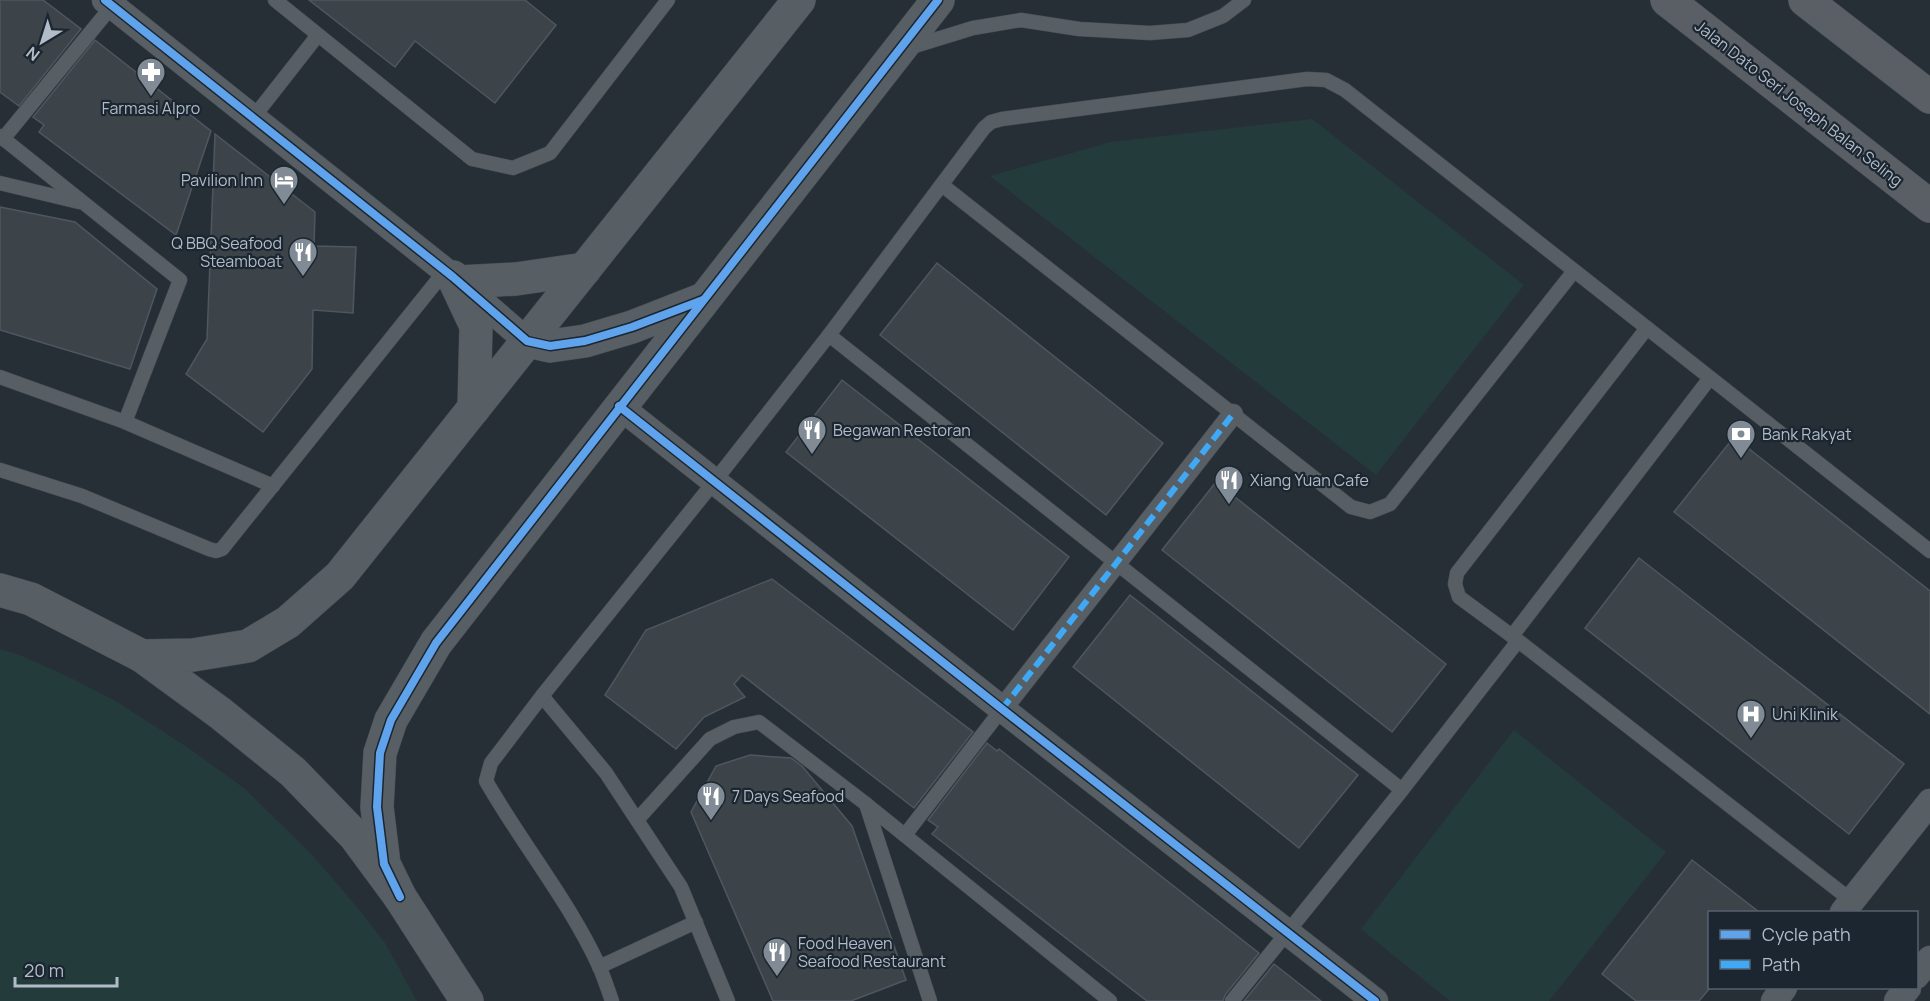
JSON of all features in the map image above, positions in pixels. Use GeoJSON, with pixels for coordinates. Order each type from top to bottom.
{"type":"FeatureCollection","features":[{"type":"Feature","properties":{"kind":"main road","name":"Jalan Dato Seri Joseph Balan Seling"},"geometry":{"type":"LineString","coordinates":[[1667,0],[1930,206]]}},
{"type":"Feature","properties":{"kind":"main road"},"geometry":{"type":"LineString","coordinates":[[1805,0],[1930,97]]}},
{"type":"Feature","properties":{"kind":"street"},"geometry":{"type":"LineString","coordinates":[[142,656],[193,656],[248,646],[288,622],[340,576],[799,0]]}},
{"type":"Feature","properties":{"kind":"street"},"geometry":{"type":"LineString","coordinates":[[400,897],[384,864],[377,807],[380,753],[391,720],[436,643],[938,0]]}},
{"type":"Feature","properties":{"kind":"street"},"geometry":{"type":"LineString","coordinates":[[109,3],[452,277],[527,341],[550,346],[585,341],[633,327],[703,300]]}},
{"type":"Feature","properties":{"kind":"street"},"geometry":{"type":"LineString","coordinates":[[452,277],[516,279],[585,269]]}},
{"type":"Feature","properties":{"kind":"street"},"geometry":{"type":"LineString","coordinates":[[452,277],[476,326],[474,408]]}},
{"type":"Feature","properties":{"kind":"street"},"geometry":{"type":"LineString","coordinates":[[620,406],[1002,709],[1376,1001]]}},
{"type":"Feature","properties":{"kind":"street"},"geometry":{"type":"LineString","coordinates":[[1002,709],[1233,414]]}},
{"type":"Feature","properties":{"kind":"street"},"geometry":{"type":"LineString","coordinates":[[0,590],[32,599],[142,656],[220,713],[293,772],[355,836],[400,897],[467,1001]]}},
{"type":"Feature","properties":{"kind":"street"},"geometry":{"type":"LineString","coordinates":[[1848,907],[1930,802]]}},
{"type":"Feature","properties":{"kind":"street"},"geometry":{"type":"LineString","coordinates":[[1897,1001],[1906,989]]}},
{"type":"Feature","properties":{"kind":"lane"},"geometry":{"type":"LineString","coordinates":[[275,0],[472,159],[513,168],[550,153],[668,0]]}},
{"type":"Feature","properties":{"kind":"lane"},"geometry":{"type":"LineString","coordinates":[[898,51],[973,28],[1021,20],[1079,29],[1150,33],[1188,30],[1223,16],[1244,0]]}},
{"type":"Feature","properties":{"kind":"lane"},"geometry":{"type":"LineString","coordinates":[[109,3],[2,138],[180,280],[125,422]]}},
{"type":"Feature","properties":{"kind":"lane"},"geometry":{"type":"LineString","coordinates":[[253,118],[318,34]]}},
{"type":"Feature","properties":{"kind":"lane"},"geometry":{"type":"LineString","coordinates":[[612,1001],[599,967],[574,920],[486,781],[491,763],[829,335],[984,128],[991,122],[1307,79],[1326,80],[1346,90],[1930,551]]}},
{"type":"Feature","properties":{"kind":"lane"},"geometry":{"type":"LineString","coordinates":[[0,183],[84,203]]}},
{"type":"Feature","properties":{"kind":"lane"},"geometry":{"type":"LineString","coordinates":[[942,184],[1351,507],[1370,512],[1390,504],[1574,271]]}},
{"type":"Feature","properties":{"kind":"lane"},"geometry":{"type":"LineString","coordinates":[[0,470],[82,496],[216,551],[222,549],[452,277]]}},
{"type":"Feature","properties":{"kind":"lane"},"geometry":{"type":"LineString","coordinates":[[1647,328],[1457,573],[1455,584],[1459,597],[1515,639],[1848,907]]}},
{"type":"Feature","properties":{"kind":"lane"},"geometry":{"type":"LineString","coordinates":[[829,335],[1402,790]]}},
{"type":"Feature","properties":{"kind":"lane"},"geometry":{"type":"LineString","coordinates":[[0,377],[125,422],[273,486]]}},
{"type":"Feature","properties":{"kind":"lane"},"geometry":{"type":"LineString","coordinates":[[1232,1001],[1402,790],[1710,378]]}},
{"type":"Feature","properties":{"kind":"lane"},"geometry":{"type":"LineString","coordinates":[[0,578],[32,599]]}},
{"type":"Feature","properties":{"kind":"lane"},"geometry":{"type":"LineString","coordinates":[[542,696],[606,773],[681,887],[728,1001]]}},
{"type":"Feature","properties":{"kind":"lane"},"geometry":{"type":"LineString","coordinates":[[905,835],[1002,709]]}},
{"type":"Feature","properties":{"kind":"lane"},"geometry":{"type":"LineString","coordinates":[[637,820],[710,739],[734,727],[759,722],[866,804],[1110,1001]]}},
{"type":"Feature","properties":{"kind":"lane"},"geometry":{"type":"LineString","coordinates":[[866,804],[930,1001]]}},
{"type":"Feature","properties":{"kind":"lane"},"geometry":{"type":"LineString","coordinates":[[599,967],[696,922]]}},
{"type":"Feature","properties":{"kind":"green space"},"geometry":{"type":"Polygon","coordinates":[[[1312,119],[1524,285],[1376,475],[990,176],[1111,142],[1312,119]]]}},
{"type":"Feature","properties":{"kind":"green space"},"geometry":{"type":"Polygon","coordinates":[[[0,649],[20,655],[73,679],[119,703],[190,749],[245,789],[314,857],[356,906],[385,943],[417,1001],[0,1001],[0,649]]]}},
{"type":"Feature","properties":{"kind":"green space"},"geometry":{"type":"Polygon","coordinates":[[[1514,730],[1666,852],[1549,1001],[1450,1001],[1361,929],[1514,730]]]}},
{"type":"Feature","properties":{"kind":"building"},"geometry":{"type":"Polygon","coordinates":[[[0,0],[43,0],[81,29],[19,106],[0,92],[0,0]]]}},
{"type":"Feature","properties":{"kind":"building"},"geometry":{"type":"Polygon","coordinates":[[[309,0],[525,0],[556,25],[495,103],[415,41],[395,67],[309,0]]]}},
{"type":"Feature","properties":{"kind":"building"},"geometry":{"type":"Polygon","coordinates":[[[95,40],[211,131],[176,235],[39,132],[44,125],[33,117],[95,40]]]}},
{"type":"Feature","properties":{"kind":"building"},"geometry":{"type":"Polygon","coordinates":[[[215,134],[315,212],[314,246],[356,247],[353,313],[313,310],[312,369],[263,432],[186,374],[207,339],[215,134]]]}},
{"type":"Feature","properties":{"kind":"building"},"geometry":{"type":"Polygon","coordinates":[[[0,207],[75,222],[157,289],[130,369],[0,330],[0,207]]]}},
{"type":"Feature","properties":{"kind":"building"},"geometry":{"type":"Polygon","coordinates":[[[937,263],[1163,443],[1106,515],[880,335],[937,263]]]}},
{"type":"Feature","properties":{"kind":"building"},"geometry":{"type":"Polygon","coordinates":[[[842,380],[1069,557],[1013,630],[786,452],[842,380]]]}},
{"type":"Feature","properties":{"kind":"building"},"geometry":{"type":"Polygon","coordinates":[[[1734,437],[1930,591],[1930,714],[1674,512],[1734,437]]]}},
{"type":"Feature","properties":{"kind":"building"},"geometry":{"type":"Polygon","coordinates":[[[1216,482],[1446,664],[1392,732],[1162,550],[1216,482]]]}},
{"type":"Feature","properties":{"kind":"building"},"geometry":{"type":"Polygon","coordinates":[[[1639,558],[1904,764],[1849,834],[1585,628],[1639,558]]]}},
{"type":"Feature","properties":{"kind":"building"},"geometry":{"type":"Polygon","coordinates":[[[772,579],[973,732],[914,808],[742,675],[734,684],[745,697],[704,717],[676,749],[605,695],[646,630],[772,579]]]}},
{"type":"Feature","properties":{"kind":"building"},"geometry":{"type":"Polygon","coordinates":[[[1130,595],[1358,775],[1299,848],[1073,667],[1130,595]]]}},
{"type":"Feature","properties":{"kind":"building"},"geometry":{"type":"Polygon","coordinates":[[[987,743],[997,751],[999,749],[1259,953],[1225,995],[1223,1001],[1147,1001],[932,834],[938,827],[928,820],[987,743]]]}},
{"type":"Feature","properties":{"kind":"building"},"geometry":{"type":"Polygon","coordinates":[[[750,755],[791,758],[802,766],[852,826],[906,980],[851,1001],[773,1001],[691,812],[716,766],[750,755]]]}},
{"type":"Feature","properties":{"kind":"building"},"geometry":{"type":"Polygon","coordinates":[[[1692,860],[1758,911],[1708,911],[1709,989],[1699,1001],[1636,1001],[1602,974],[1692,860]]]}},
{"type":"Feature","properties":{"kind":"building"},"geometry":{"type":"Polygon","coordinates":[[[1274,964],[1321,1001],[1244,1001],[1274,964]]]}},
{"type":"Feature","properties":{"kind":"marked path"},"geometry":{"type":"LineString","coordinates":[[1002,709],[1233,414]]}},
{"type":"Feature","properties":{"kind":"cycle path"},"geometry":{"type":"LineString","coordinates":[[105,0],[453,277],[527,341],[550,346],[585,341],[632,327],[703,300]]}},
{"type":"Feature","properties":{"kind":"cycle path"},"geometry":{"type":"LineString","coordinates":[[400,897],[384,864],[377,807],[380,753],[391,720],[436,643],[938,0]]}},
{"type":"Feature","properties":{"kind":"cycle path"},"geometry":{"type":"LineString","coordinates":[[619,406],[1375,1001]]}},
{"type":"Feature","properties":{"kind":"place","name":"Farmasi Alpro"},"geometry":{"type":"Point","coordinates":[151,98]}},
{"type":"Feature","properties":{"kind":"place","name":"Pavilion Inn"},"geometry":{"type":"Point","coordinates":[284,206]}},
{"type":"Feature","properties":{"kind":"place","name":"Q BBQ Seafood Steamboat"},"geometry":{"type":"Point","coordinates":[303,278]}},
{"type":"Feature","properties":{"kind":"place","name":"Begawan Restoran"},"geometry":{"type":"Point","coordinates":[812,456]}},
{"type":"Feature","properties":{"kind":"place","name":"Bank Rakyat"},"geometry":{"type":"Point","coordinates":[1741,460]}},
{"type":"Feature","properties":{"kind":"place","name":"Xiang Yuan Cafe"},"geometry":{"type":"Point","coordinates":[1229,506]}},
{"type":"Feature","properties":{"kind":"place","name":"Uni Klinik"},"geometry":{"type":"Point","coordinates":[1751,740]}},
{"type":"Feature","properties":{"kind":"place","name":"7 Days Seafood"},"geometry":{"type":"Point","coordinates":[711,822]}},
{"type":"Feature","properties":{"kind":"place","name":"Food Heaven Seafood Restaurant"},"geometry":{"type":"Point","coordinates":[777,978]}}]}
